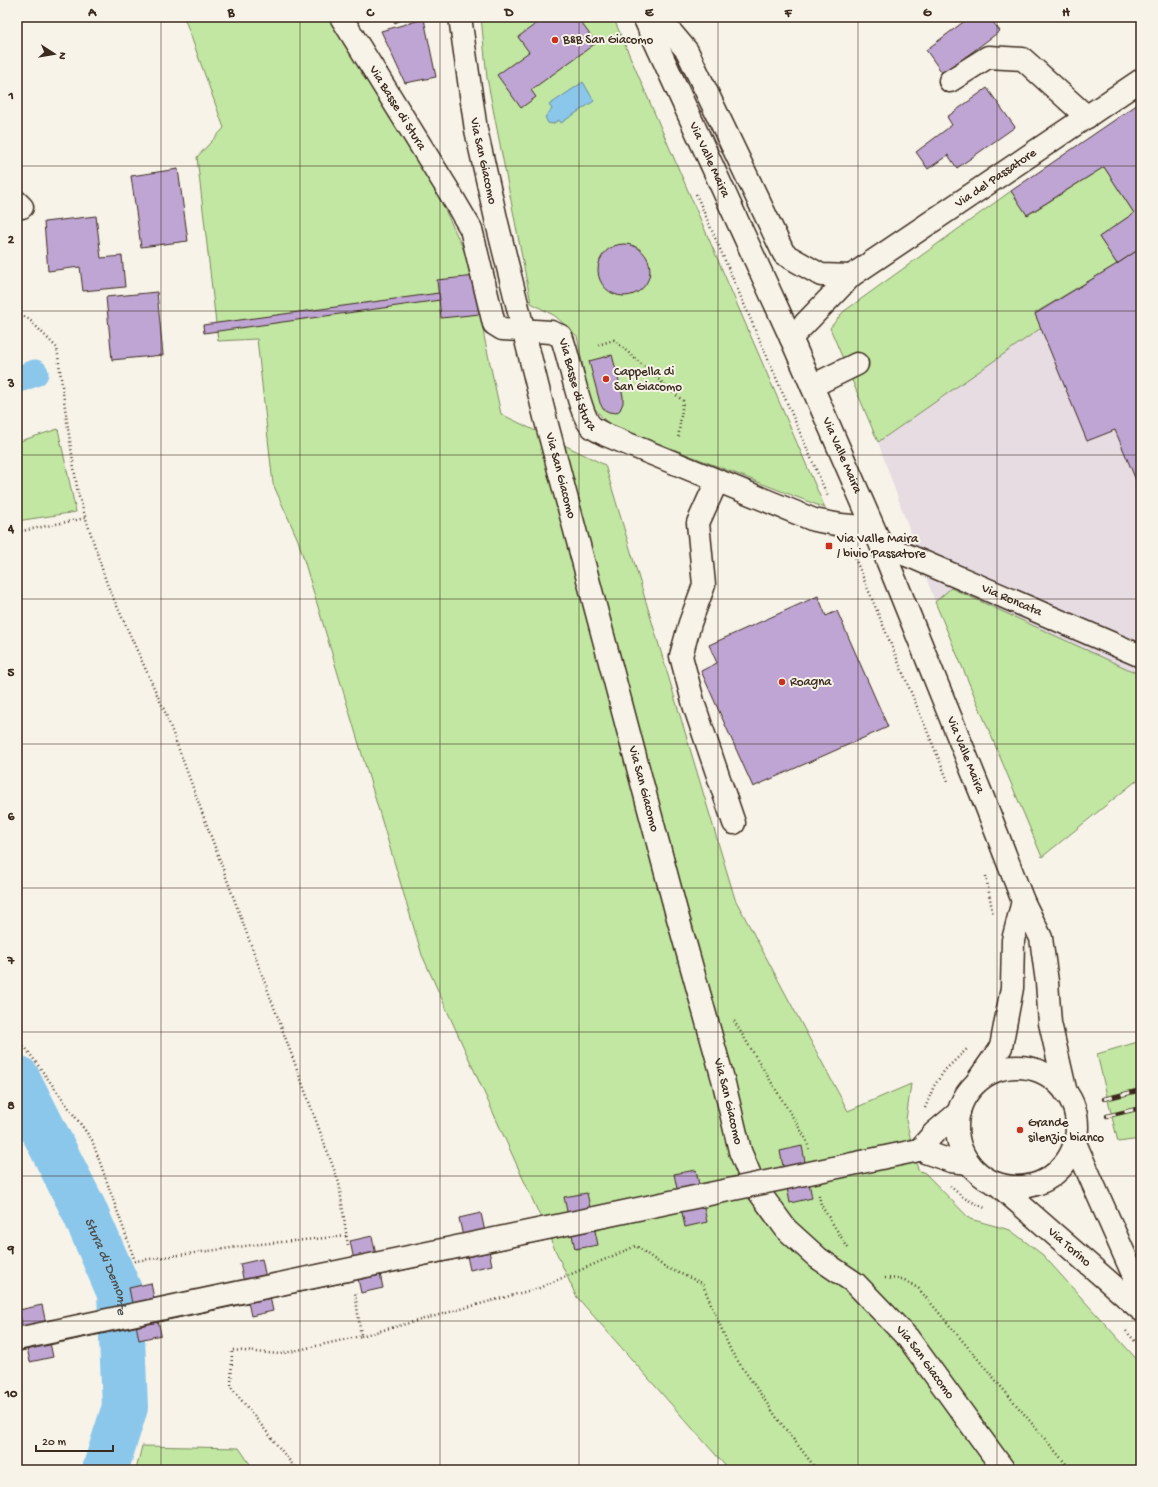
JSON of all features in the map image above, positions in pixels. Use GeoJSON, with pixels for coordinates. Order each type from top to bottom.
{"type":"FeatureCollection","features":[{"type":"Feature","properties":{"kind":"main road","name":"Via Basse di Stura"},"geometry":{"type":"LineString","coordinates":[[342,17],[447,188],[470,229],[494,324],[502,329],[551,332],[561,336],[566,349],[584,416],[592,427],[606,435],[675,464],[814,520],[841,525],[877,536]]}},
{"type":"Feature","properties":{"kind":"main road","name":"Via San Giacomo"},"geometry":{"type":"LineString","coordinates":[[460,17],[476,130],[548,429],[676,911],[723,1079],[740,1151],[754,1185],[786,1229],[818,1258],[855,1283],[908,1338],[1004,1470]]}},
{"type":"Feature","properties":{"kind":"main road"},"geometry":{"type":"LineString","coordinates":[[647,24],[670,32],[687,51],[784,254],[821,275],[851,276]]}},
{"type":"Feature","properties":{"kind":"main road","name":"Via Valle Maira"},"geometry":{"type":"LineString","coordinates":[[647,24],[791,338],[877,536],[1023,900],[1041,938],[1047,982],[1050,1023],[1066,1092]]}},
{"type":"Feature","properties":{"kind":"main road"},"geometry":{"type":"LineString","coordinates":[[950,81],[988,57],[1023,59],[1087,117]]}},
{"type":"Feature","properties":{"kind":"main road","name":"Via del Passatore"},"geometry":{"type":"LineString","coordinates":[[791,338],[851,276],[1141,80]]}},
{"type":"Feature","properties":{"kind":"main road"},"geometry":{"type":"LineString","coordinates":[[812,386],[857,364]]}},
{"type":"Feature","properties":{"kind":"main road"},"geometry":{"type":"LineString","coordinates":[[717,481],[698,523],[704,584],[690,623],[682,656],[694,705],[734,823]]}},
{"type":"Feature","properties":{"kind":"main road","name":"Via Roncata"},"geometry":{"type":"LineString","coordinates":[[877,536],[914,558],[1141,656]]}},
{"type":"Feature","properties":{"kind":"main road"},"geometry":{"type":"LineString","coordinates":[[977,1082],[994,1071],[1014,1067],[1034,1069],[1052,1078],[1066,1092],[1074,1108],[1077,1125],[1075,1143],[1067,1161],[1054,1175],[1036,1184],[1017,1188],[997,1184],[981,1176],[969,1163],[960,1148],[956,1130],[958,1112],[966,1095],[977,1082],[1001,1047],[1012,988],[1014,940],[1023,900]]}},
{"type":"Feature","properties":{"kind":"main road"},"geometry":{"type":"LineString","coordinates":[[919,1150],[934,1133],[958,1112]]}},
{"type":"Feature","properties":{"kind":"main road"},"geometry":{"type":"LineString","coordinates":[[1075,1143],[1141,1292]]}},
{"type":"Feature","properties":{"kind":"main road"},"geometry":{"type":"LineString","coordinates":[[17,1339],[919,1150],[951,1161],[969,1163]]}},
{"type":"Feature","properties":{"kind":"main road","name":"Via Torino"},"geometry":{"type":"LineString","coordinates":[[997,1184],[1141,1310]]}},
{"type":"Feature","properties":{"kind":"path"},"geometry":{"type":"LineString","coordinates":[[696,193],[841,525],[949,784]]}},
{"type":"Feature","properties":{"kind":"path"},"geometry":{"type":"LineString","coordinates":[[17,313],[28,319],[57,348],[78,494],[107,584],[165,712],[339,1183],[349,1251]]}},
{"type":"Feature","properties":{"kind":"path"},"geometry":{"type":"LineString","coordinates":[[598,345],[614,340],[683,401],[675,464]]}},
{"type":"Feature","properties":{"kind":"path"},"geometry":{"type":"LineString","coordinates":[[17,532],[86,518]]}},
{"type":"Feature","properties":{"kind":"path"},"geometry":{"type":"LineString","coordinates":[[985,873],[993,916]]}},
{"type":"Feature","properties":{"kind":"path"},"geometry":{"type":"LineString","coordinates":[[730,1015],[806,1139],[810,1154]]}},
{"type":"Feature","properties":{"kind":"path"},"geometry":{"type":"LineString","coordinates":[[17,1036],[92,1140],[135,1261],[260,1244],[347,1236]]}},
{"type":"Feature","properties":{"kind":"path"},"geometry":{"type":"LineString","coordinates":[[924,1111],[934,1086],[945,1070],[970,1046]]}},
{"type":"Feature","properties":{"kind":"path"},"geometry":{"type":"LineString","coordinates":[[817,1190],[821,1205],[849,1248]]}},
{"type":"Feature","properties":{"kind":"path"},"geometry":{"type":"LineString","coordinates":[[297,1470],[231,1387],[232,1350],[280,1354],[362,1336],[539,1288],[636,1246],[665,1267],[702,1283],[731,1351],[777,1418],[817,1470]]}},
{"type":"Feature","properties":{"kind":"path"},"geometry":{"type":"LineString","coordinates":[[855,1283],[869,1278],[902,1279],[919,1289],[1071,1470]]}},
{"type":"Feature","properties":{"kind":"path"},"geometry":{"type":"LineString","coordinates":[[355,1290],[362,1336]]}},
{"type":"Feature","properties":{"kind":"shaded area"},"geometry":{"type":"Polygon","coordinates":[[[1141,244],[1141,675],[951,588],[935,602],[878,442],[1040,328],[1035,314],[1141,244]]]}},
{"type":"Feature","properties":{"kind":"green space"},"geometry":{"type":"Polygon","coordinates":[[[184,17],[328,17],[426,169],[476,276],[484,336],[501,414],[605,465],[735,899],[848,1111],[911,1084],[906,1120],[918,1170],[925,1173],[970,1219],[1010,1230],[1043,1255],[1141,1364],[1141,1470],[729,1470],[576,1296],[422,955],[298,540],[273,484],[257,339],[218,341],[197,157],[224,128],[184,17]]]}},
{"type":"Feature","properties":{"kind":"green space"},"geometry":{"type":"Polygon","coordinates":[[[481,17],[613,17],[825,508],[608,424],[590,403],[577,336],[555,316],[531,303],[487,78],[481,17]]]}},
{"type":"Feature","properties":{"kind":"green space"},"geometry":{"type":"Polygon","coordinates":[[[1104,167],[1134,213],[1099,237],[1117,264],[1035,313],[1041,328],[878,442],[830,328],[843,312],[1011,191],[1028,215],[1104,167]]]}},
{"type":"Feature","properties":{"kind":"green space"},"geometry":{"type":"Polygon","coordinates":[[[58,429],[76,512],[17,521],[17,442],[58,429]]]}},
{"type":"Feature","properties":{"kind":"green space"},"geometry":{"type":"Polygon","coordinates":[[[951,588],[1141,675],[1141,777],[1042,857],[935,602],[951,588]]]}},
{"type":"Feature","properties":{"kind":"green space"},"geometry":{"type":"Polygon","coordinates":[[[1141,1041],[1141,1139],[1118,1142],[1097,1054],[1141,1041]]]}},
{"type":"Feature","properties":{"kind":"green space"},"geometry":{"type":"Polygon","coordinates":[[[142,1446],[239,1448],[254,1470],[136,1470],[142,1446]]]}},
{"type":"Feature","properties":{"kind":"water"},"geometry":{"type":"Polygon","coordinates":[[[583,82],[594,101],[561,123],[559,120],[552,124],[548,123],[545,117],[552,109],[549,105],[583,82]]]}},
{"type":"Feature","properties":{"kind":"building"},"geometry":{"type":"Polygon","coordinates":[[[392,17],[407,17],[395,23],[392,17]]]}},
{"type":"Feature","properties":{"kind":"building"},"geometry":{"type":"Polygon","coordinates":[[[545,17],[577,17],[596,43],[531,90],[536,97],[521,108],[497,75],[529,52],[518,37],[545,17]]]}},
{"type":"Feature","properties":{"kind":"building"},"geometry":{"type":"Polygon","coordinates":[[[970,17],[989,17],[1000,31],[943,74],[926,50],[970,17]]]}},
{"type":"Feature","properties":{"kind":"building"},"geometry":{"type":"Polygon","coordinates":[[[424,19],[436,77],[405,83],[381,31],[424,19]]]}},
{"type":"Feature","properties":{"kind":"building"},"geometry":{"type":"Polygon","coordinates":[[[987,88],[1015,127],[957,168],[948,155],[928,169],[916,152],[952,125],[947,117],[987,88]]]}},
{"type":"Feature","properties":{"kind":"building"},"geometry":{"type":"Polygon","coordinates":[[[1141,102],[1141,248],[1117,264],[1099,237],[1134,213],[1104,167],[1027,215],[1011,191],[1141,102]]]}},
{"type":"Feature","properties":{"kind":"building"},"geometry":{"type":"Polygon","coordinates":[[[178,169],[188,241],[141,247],[131,176],[178,169]]]}},
{"type":"Feature","properties":{"kind":"building"},"geometry":{"type":"Polygon","coordinates":[[[96,216],[101,258],[122,256],[125,287],[83,291],[80,267],[48,271],[44,222],[96,216]]]}},
{"type":"Feature","properties":{"kind":"building"},"geometry":{"type":"Polygon","coordinates":[[[619,244],[629,244],[643,251],[650,265],[650,275],[643,289],[629,296],[619,296],[609,292],[602,285],[598,275],[598,265],[602,255],[609,248],[619,244]]]}},
{"type":"Feature","properties":{"kind":"building"},"geometry":{"type":"Polygon","coordinates":[[[1141,248],[1141,484],[1138,485],[1115,430],[1087,441],[1035,314],[1141,248]]]}},
{"type":"Feature","properties":{"kind":"building"},"geometry":{"type":"Polygon","coordinates":[[[476,276],[480,314],[441,318],[437,280],[476,276]]]}},
{"type":"Feature","properties":{"kind":"building"},"geometry":{"type":"Polygon","coordinates":[[[157,292],[163,355],[112,360],[106,297],[157,292]]]}},
{"type":"Feature","properties":{"kind":"building"},"geometry":{"type":"Polygon","coordinates":[[[439,293],[440,300],[204,333],[203,325],[439,293]]]}},
{"type":"Feature","properties":{"kind":"building","name":"Cappella di San Giacomo"},"geometry":{"type":"Polygon","coordinates":[[[612,355],[623,396],[623,403],[620,410],[616,413],[603,409],[589,361],[612,355]]]}},
{"type":"Feature","properties":{"kind":"building"},"geometry":{"type":"Polygon","coordinates":[[[818,596],[826,616],[837,611],[888,727],[753,787],[701,671],[717,663],[709,645],[818,596]]]}},
{"type":"Feature","properties":{"kind":"building"},"geometry":{"type":"Polygon","coordinates":[[[802,1146],[812,1198],[790,1203],[780,1151],[802,1146]]]}},
{"type":"Feature","properties":{"kind":"building"},"geometry":{"type":"Polygon","coordinates":[[[696,1170],[707,1222],[685,1227],[674,1174],[696,1170]]]}},
{"type":"Feature","properties":{"kind":"building"},"geometry":{"type":"Polygon","coordinates":[[[587,1193],[598,1245],[575,1249],[564,1197],[587,1193]]]}},
{"type":"Feature","properties":{"kind":"building"},"geometry":{"type":"Polygon","coordinates":[[[481,1213],[492,1265],[470,1270],[459,1218],[481,1213]]]}},
{"type":"Feature","properties":{"kind":"building"},"geometry":{"type":"Polygon","coordinates":[[[372,1236],[383,1288],[361,1293],[350,1241],[372,1236]]]}},
{"type":"Feature","properties":{"kind":"building"},"geometry":{"type":"Polygon","coordinates":[[[262,1259],[273,1311],[251,1316],[240,1264],[262,1259]]]}},
{"type":"Feature","properties":{"kind":"building"},"geometry":{"type":"Polygon","coordinates":[[[151,1283],[161,1335],[139,1340],[129,1288],[151,1283]]]}},
{"type":"Feature","properties":{"kind":"building"},"geometry":{"type":"Polygon","coordinates":[[[42,1305],[53,1357],[30,1362],[19,1310],[42,1305]]]}},
{"type":"Feature","properties":{"kind":"waterway"},"geometry":{"type":"LineString","coordinates":[[17,380],[35,373]]}},
{"type":"Feature","properties":{"kind":"waterway","name":"Stura di Demonte"},"geometry":{"type":"LineString","coordinates":[[17,1078],[83,1208],[120,1293],[125,1407],[105,1470]]}},
{"type":"Feature","properties":{"kind":"railway"},"geometry":{"type":"LineString","coordinates":[[1104,1099],[1141,1090]]}},
{"type":"Feature","properties":{"kind":"railway"},"geometry":{"type":"LineString","coordinates":[[1107,1116],[1141,1108]]}},
{"type":"Feature","properties":{"kind":"railway"},"geometry":{"type":"LineString","coordinates":[[17,1331],[913,1143]]}},
{"type":"Feature","properties":{"kind":"railway"},"geometry":{"type":"LineString","coordinates":[[17,1350],[917,1160]]}},
{"type":"Feature","properties":{"kind":"place","name":"B&B San Giacomo"},"geometry":{"type":"Point","coordinates":[555,40]}},
{"type":"Feature","properties":{"kind":"place","name":"Cappella di San Giacomo"},"geometry":{"type":"Point","coordinates":[606,379]}},
{"type":"Feature","properties":{"kind":"place","name":"Via Valle Maira / bivio Passatore"},"geometry":{"type":"Point","coordinates":[829,546]}},
{"type":"Feature","properties":{"kind":"place","name":"Roagna"},"geometry":{"type":"Point","coordinates":[782,682]}},
{"type":"Feature","properties":{"kind":"place","name":"Grande silenzio bianco"},"geometry":{"type":"Point","coordinates":[1020,1130]}}]}
